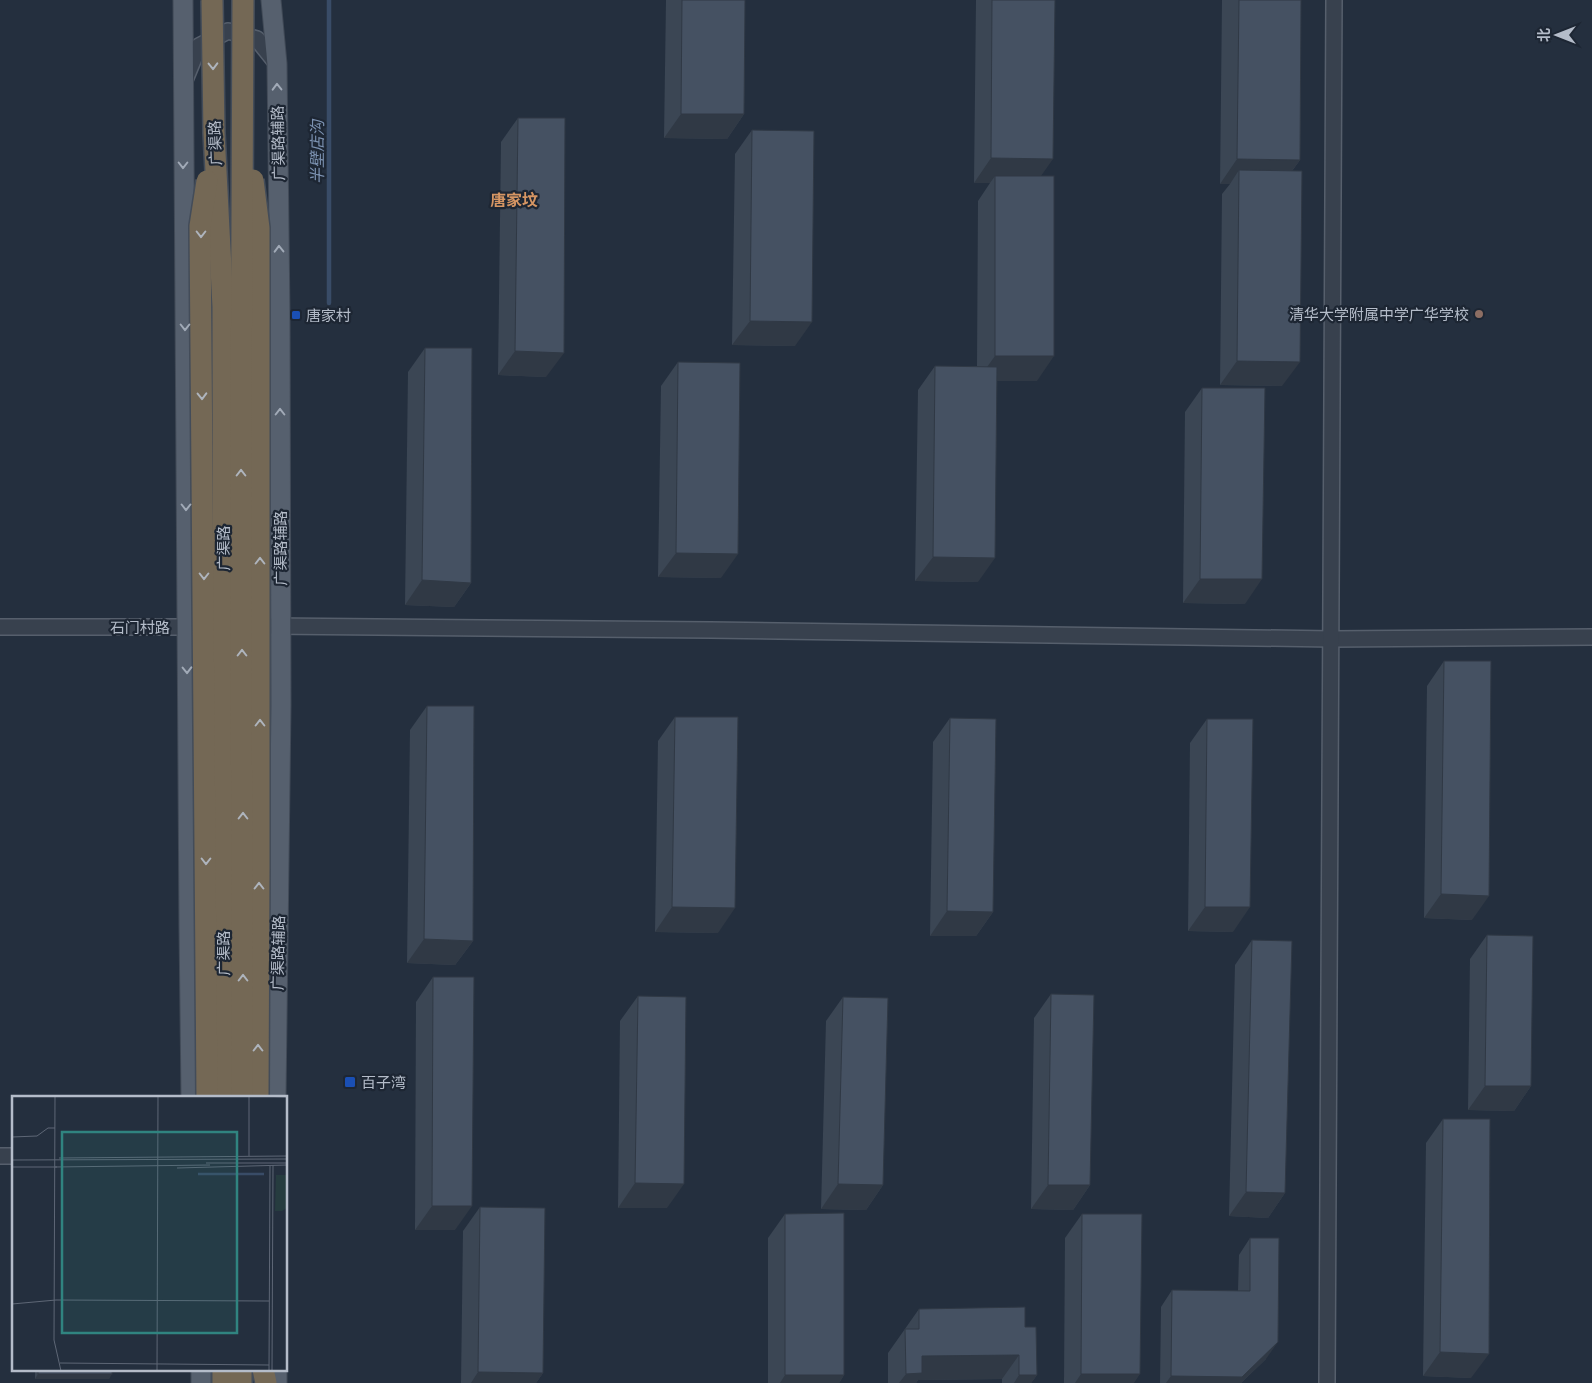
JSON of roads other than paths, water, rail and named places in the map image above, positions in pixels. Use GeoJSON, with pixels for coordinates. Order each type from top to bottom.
{"type":"FeatureCollection","features":[{"type":"Feature","properties":{"kind":"highway","name":"广渠路"},"geometry":{"type":"LineString","coordinates":[[212,0],[214,133],[223,308],[224,1096]]}},
{"type":"Feature","properties":{"kind":"highway","name":"广渠路"},"geometry":{"type":"LineString","coordinates":[[242,1096],[243,0]]}},
{"type":"Feature","properties":{"kind":"highway"},"geometry":{"type":"LineString","coordinates":[[242,106],[260,228],[258,1096]]}},
{"type":"Feature","properties":{"kind":"highway"},"geometry":{"type":"LineString","coordinates":[[207,1096],[200,226],[214,133]]}},
{"type":"Feature","properties":{"kind":"highway"},"geometry":{"type":"LineString","coordinates":[[223,1370],[223,1383]]}},
{"type":"Feature","properties":{"kind":"highway"},"geometry":{"type":"LineString","coordinates":[[240,1383],[241,1370]]}},
{"type":"Feature","properties":{"kind":"highway"},"geometry":{"type":"LineString","coordinates":[[263,1370],[266,1383]]}},
{"type":"Feature","properties":{"kind":"main road","name":"广渠路"},"geometry":{"type":"LineString","coordinates":[[183,0],[191,1096]]}},
{"type":"Feature","properties":{"kind":"main road","name":"广渠路辅路"},"geometry":{"type":"LineString","coordinates":[[271,0],[277,64],[280,325],[280,781],[276,1096]]}},
{"type":"Feature","properties":{"kind":"main road"},"geometry":{"type":"LineString","coordinates":[[201,1370],[201,1383]]}},
{"type":"Feature","properties":{"kind":"main road"},"geometry":{"type":"LineString","coordinates":[[277,1370],[277,1383]]}},
{"type":"Feature","properties":{"kind":"street"},"geometry":{"type":"LineString","coordinates":[[1327,1383],[1334,0]]}},
{"type":"Feature","properties":{"kind":"street"},"geometry":{"type":"LineString","coordinates":[[183,84],[199,46],[228,31],[257,39],[277,64]]}},
{"type":"Feature","properties":{"kind":"street"},"geometry":{"type":"LineString","coordinates":[[186,479],[212,502],[233,514],[253,508],[271,490],[279,478]]}},
{"type":"Feature","properties":{"kind":"street","name":"石门村路"},"geometry":{"type":"LineString","coordinates":[[0,627],[280,626],[1332,639],[1592,637]]}},
{"type":"Feature","properties":{"kind":"street"},"geometry":{"type":"LineString","coordinates":[[188,776],[215,758],[250,755],[268,765],[280,781]]}},
{"type":"Feature","properties":{"kind":"waterway","name":"半壁店沟"},"geometry":{"type":"LineString","coordinates":[[329,0],[329,303]]}},
{"type":"Feature","properties":{"kind":"place","name":"清华大学附属中学广华学校"},"geometry":{"type":"Point","coordinates":[1479,314]}},
{"type":"Feature","properties":{"kind":"place","name":"唐家村"},"geometry":{"type":"Point","coordinates":[296,315]}},
{"type":"Feature","properties":{"kind":"place","name":"百子湾"},"geometry":{"type":"Point","coordinates":[350,1082]}},
{"type":"Feature","properties":{"kind":"district","name":"唐家坟"},"geometry":{"type":"Point","coordinates":[514,200]}}]}
